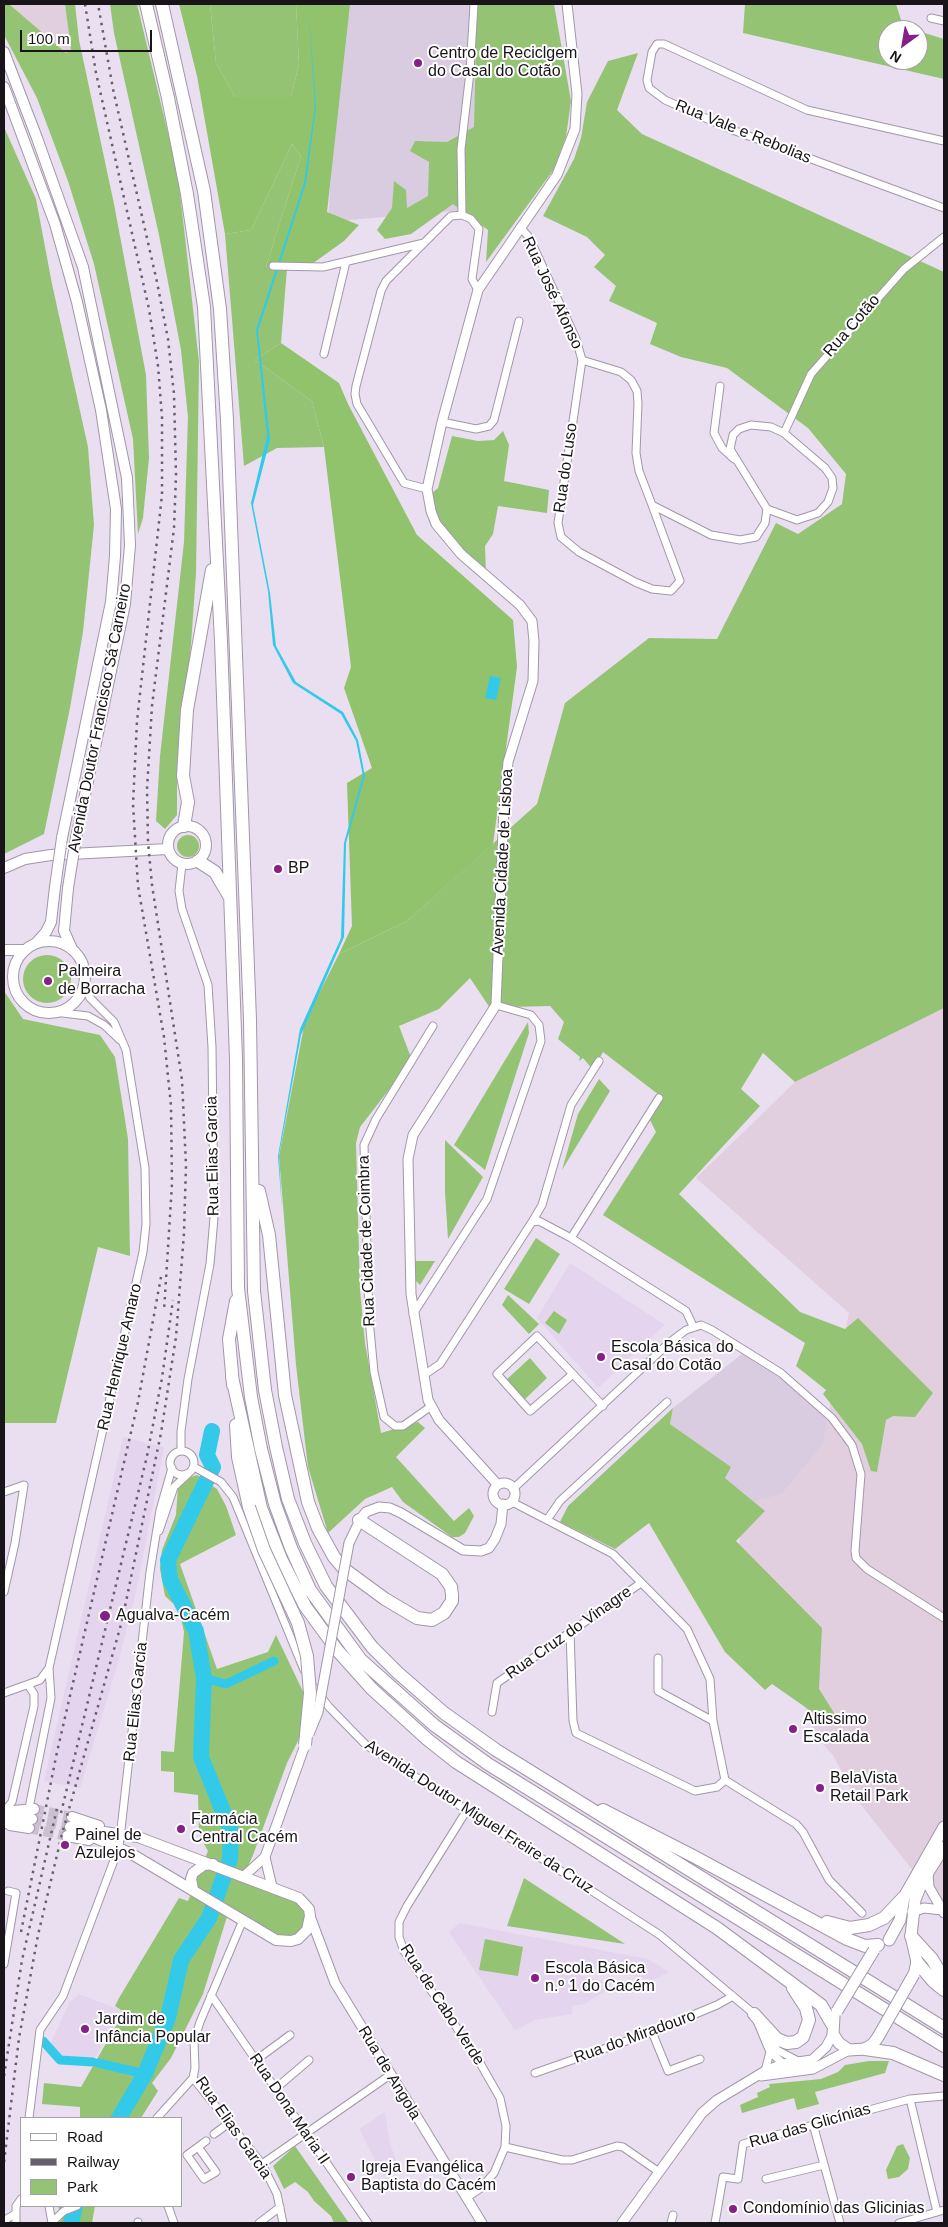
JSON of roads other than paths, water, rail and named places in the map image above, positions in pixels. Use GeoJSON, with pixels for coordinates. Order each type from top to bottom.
{"type":"FeatureCollection","features":[{"type":"Feature","properties":{"kind":"highway"},"geometry":{"type":"LineString","coordinates":[[146,4],[168,98],[187,194],[204,307],[216,550],[236,1059],[238,1288],[251,1397],[275,1504],[291,1548],[310,1590],[361,1660],[434,1725],[488,1764],[944,2046]]}},
{"type":"Feature","properties":{"kind":"highway"},"geometry":{"type":"LineString","coordinates":[[162,4],[204,191],[220,309],[227,420],[254,1167],[254,1291],[266,1390],[288,1499],[305,1543],[326,1586],[372,1647],[397,1672],[444,1713],[496,1750],[944,2028]]}},
{"type":"Feature","properties":{"kind":"highway"},"geometry":{"type":"LineString","coordinates":[[184,826],[188,802],[184,776],[186,710],[216,550]]}},
{"type":"Feature","properties":{"kind":"highway"},"geometry":{"type":"LineString","coordinates":[[198,861],[215,872],[229,897]]}},
{"type":"Feature","properties":{"kind":"highway"},"geometry":{"type":"LineString","coordinates":[[254,1167],[269,1235],[285,1395],[306,1494],[318,1528],[334,1558],[344,1569],[385,1600],[411,1616],[424,1620],[432,1620],[444,1613],[452,1601],[452,1595],[451,1587],[442,1574],[359,1520]]}},
{"type":"Feature","properties":{"kind":"highway"},"geometry":{"type":"LineString","coordinates":[[238,1288],[229,1339],[238,1457],[249,1507],[264,1550],[298,1624],[307,1656],[310,1693],[305,1745]]}},
{"type":"Feature","properties":{"kind":"highway"},"geometry":{"type":"LineString","coordinates":[[232,1377],[262,1508],[281,1558],[305,1606],[337,1650],[372,1689],[456,1762],[717,1928],[788,1980],[821,2005],[832,2029]]}},
{"type":"Feature","properties":{"kind":"highway"},"geometry":{"type":"LineString","coordinates":[[586,1806],[606,1810],[856,1944],[865,1946],[880,1945]]}},
{"type":"Feature","properties":{"kind":"highway"},"geometry":{"type":"LineString","coordinates":[[790,1908],[836,1926],[857,1928],[884,1918],[904,1897]]}},
{"type":"Feature","properties":{"kind":"highway"},"geometry":{"type":"LineString","coordinates":[[910,1936],[932,1959],[944,1979]]}},
{"type":"Feature","properties":{"kind":"highway"},"geometry":{"type":"LineString","coordinates":[[915,1968],[944,1990]]}},
{"type":"Feature","properties":{"kind":"highway"},"geometry":{"type":"LineString","coordinates":[[754,2014],[777,2039],[787,2043],[796,2042],[803,2037],[809,2020],[806,2008],[788,1980]]}},
{"type":"Feature","properties":{"kind":"highway"},"geometry":{"type":"LineString","coordinates":[[865,2049],[893,2053],[944,2075]]}},
{"type":"Feature","properties":{"kind":"main road","name":"Avenida Doutor Francisco Sá Carneiro"},"geometry":{"type":"LineString","coordinates":[[4,52],[38,138],[83,267],[127,478],[130,546],[125,604],[76,838],[68,888],[64,931],[73,950]]}},
{"type":"Feature","properties":{"kind":"main road","name":"Avenida Doutor Francisco Sá Carneiro"},"geometry":{"type":"LineString","coordinates":[[4,87],[55,224],[77,302],[101,410],[116,509],[115,556],[111,602],[62,838],[50,922],[46,932],[36,943]]}},
{"type":"Feature","properties":{"kind":"main road"},"geometry":{"type":"LineString","coordinates":[[184,826],[197,828],[206,838],[206,851],[198,861],[182,864],[173,858],[168,849],[168,843],[173,831],[184,826]]}},
{"type":"Feature","properties":{"kind":"main road"},"geometry":{"type":"LineString","coordinates":[[4,868],[25,859],[51,855],[168,849]]}},
{"type":"Feature","properties":{"kind":"main road"},"geometry":{"type":"LineString","coordinates":[[4,965],[13,979],[19,997],[34,1010],[54,1012],[73,1004],[84,986],[83,966],[73,950],[55,941],[36,943],[24,950],[15,963],[13,979]]}},
{"type":"Feature","properties":{"kind":"main road"},"geometry":{"type":"LineString","coordinates":[[4,950],[24,950]]}},
{"type":"Feature","properties":{"kind":"main road"},"geometry":{"type":"LineString","coordinates":[[4,1812],[31,1809]]}},
{"type":"Feature","properties":{"kind":"main road"},"geometry":{"type":"LineString","coordinates":[[4,1812],[32,1819],[4,1824]]}},
{"type":"Feature","properties":{"kind":"main road"},"geometry":{"type":"LineString","coordinates":[[72,1817],[122,1833]]}},
{"type":"Feature","properties":{"kind":"main road"},"geometry":{"type":"LineString","coordinates":[[4,1824],[29,1828]]}},
{"type":"Feature","properties":{"kind":"main road"},"geometry":{"type":"LineString","coordinates":[[70,1827],[122,1833],[138,1836],[299,1898],[308,1909],[310,1916],[303,1935],[291,1941],[276,1940],[193,1889],[119,1847],[70,1827]]}},
{"type":"Feature","properties":{"kind":"main road"},"geometry":{"type":"LineString","coordinates":[[944,1827],[904,1897],[900,1920],[880,1945],[837,2011],[832,2029],[839,2044],[849,2050],[865,2049],[873,2044],[915,1968],[910,1936],[912,1912],[918,1892],[944,1847]]}},
{"type":"Feature","properties":{"kind":"main road"},"geometry":{"type":"LineString","coordinates":[[67,1836],[108,1843]]}},
{"type":"Feature","properties":{"kind":"main road"},"geometry":{"type":"LineString","coordinates":[[193,1889],[191,1879],[193,1873],[204,1865],[213,1864]]}},
{"type":"Feature","properties":{"kind":"main road"},"geometry":{"type":"LineString","coordinates":[[880,1945],[901,1941],[912,1949]]}},
{"type":"Feature","properties":{"kind":"street"},"geometry":{"type":"LineString","coordinates":[[462,212],[461,149],[470,72],[474,4]]}},
{"type":"Feature","properties":{"kind":"street"},"geometry":{"type":"LineString","coordinates":[[462,212],[451,216],[386,281],[381,292],[354,394],[357,404],[376,438],[404,483],[427,489],[442,422],[478,290],[557,175],[575,129],[577,94],[567,4]]}},
{"type":"Feature","properties":{"kind":"street"},"geometry":{"type":"LineString","coordinates":[[931,18],[944,21]]}},
{"type":"Feature","properties":{"kind":"street","name":"Rua Vale e Rebolias"},"geometry":{"type":"LineString","coordinates":[[944,141],[807,110],[664,44],[657,44],[652,52],[648,80],[649,88],[665,100],[730,129],[944,208]]}},
{"type":"Feature","properties":{"kind":"street"},"geometry":{"type":"LineString","coordinates":[[462,212],[479,229],[472,280],[478,290]]}},
{"type":"Feature","properties":{"kind":"street","name":"Rua José Afonso"},"geometry":{"type":"LineString","coordinates":[[520,227],[528,236],[535,250],[576,339],[582,360]]}},
{"type":"Feature","properties":{"kind":"street","name":"Rua Cotão"},"geometry":{"type":"LineString","coordinates":[[784,433],[811,374],[898,275],[944,237]]}},
{"type":"Feature","properties":{"kind":"street"},"geometry":{"type":"LineString","coordinates":[[273,266],[323,266],[424,242]]}},
{"type":"Feature","properties":{"kind":"street"},"geometry":{"type":"LineString","coordinates":[[324,354],[346,262]]}},
{"type":"Feature","properties":{"kind":"street"},"geometry":{"type":"LineString","coordinates":[[442,422],[476,429],[489,426],[494,420],[519,321]]}},
{"type":"Feature","properties":{"kind":"street"},"geometry":{"type":"LineString","coordinates":[[582,360],[621,372],[634,385],[638,403],[636,453],[639,471],[652,505],[711,534],[740,540],[756,537],[765,523],[767,509]]}},
{"type":"Feature","properties":{"kind":"street","name":"Rua do Luso"},"geometry":{"type":"LineString","coordinates":[[582,360],[558,523],[561,537],[579,552],[635,582],[652,589],[671,591],[680,581],[652,505]]}},
{"type":"Feature","properties":{"kind":"street"},"geometry":{"type":"LineString","coordinates":[[720,386],[714,433],[722,448],[738,462]]}},
{"type":"Feature","properties":{"kind":"street"},"geometry":{"type":"LineString","coordinates":[[751,425],[771,427],[784,433],[825,468],[832,478],[833,488],[828,502],[818,513],[808,518],[797,520],[767,509],[730,449],[733,435],[739,429],[751,425]]}},
{"type":"Feature","properties":{"kind":"street","name":"Avenida Cidade de Lisboa"},"geometry":{"type":"LineString","coordinates":[[427,489],[431,511],[436,524],[460,554],[520,605],[532,621],[534,681],[508,762],[504,807],[496,1005]]}},
{"type":"Feature","properties":{"kind":"street","name":"Rua Elias Garcia"},"geometry":{"type":"LineString","coordinates":[[181,1451],[181,1430],[188,1379],[210,1264],[214,1218],[212,1047],[208,985],[182,909],[179,891],[182,864]]}},
{"type":"Feature","properties":{"kind":"street","name":"Rua Henrique Amaro"},"geometry":{"type":"LineString","coordinates":[[31,1809],[51,1698],[49,1668],[143,1252],[146,1224],[145,1168],[128,1058],[114,1022],[90,998],[84,986]]}},
{"type":"Feature","properties":{"kind":"street"},"geometry":{"type":"LineString","coordinates":[[413,1314],[487,1199],[541,1040],[539,1026],[531,1015],[496,1005],[412,1135],[408,1149],[413,1314],[430,1407],[439,1420],[498,1485]]}},
{"type":"Feature","properties":{"kind":"street","name":"Rua Henrique Amaro"},"geometry":{"type":"LineString","coordinates":[[54,1012],[88,1016],[104,1025],[123,1044]]}},
{"type":"Feature","properties":{"kind":"street","name":"Rua Cidade de Coimbra"},"geometry":{"type":"LineString","coordinates":[[430,1407],[403,1426],[394,1426],[384,1417],[374,1372],[369,1319],[364,1145],[369,1132],[433,1026]]}},
{"type":"Feature","properties":{"kind":"street"},"geometry":{"type":"LineString","coordinates":[[424,1375],[440,1364],[542,1205],[571,1105],[599,1061]]}},
{"type":"Feature","properties":{"kind":"street"},"geometry":{"type":"LineString","coordinates":[[571,1238],[659,1098]]}},
{"type":"Feature","properties":{"kind":"street"},"geometry":{"type":"LineString","coordinates":[[532,1222],[540,1221],[571,1238],[686,1312],[693,1326]]}},
{"type":"Feature","properties":{"kind":"street"},"geometry":{"type":"LineString","coordinates":[[514,1488],[670,1342],[693,1326],[701,1325],[782,1373],[832,1418],[852,1445],[860,1468],[861,1486],[854,1551],[856,1558],[867,1569],[944,1618]]}},
{"type":"Feature","properties":{"kind":"street"},"geometry":{"type":"LineString","coordinates":[[573,1374],[530,1411],[497,1374],[538,1336],[603,1406]]}},
{"type":"Feature","properties":{"kind":"street"},"geometry":{"type":"LineString","coordinates":[[547,1520],[560,1501],[667,1402]]}},
{"type":"Feature","properties":{"kind":"street"},"geometry":{"type":"LineString","coordinates":[[181,1451],[193,1457],[196,1468],[188,1474],[179,1474],[170,1464],[173,1455],[181,1451]]}},
{"type":"Feature","properties":{"kind":"street","name":"Rua Elias Garcia"},"geometry":{"type":"LineString","coordinates":[[29,2117],[40,2030],[63,1996],[119,1847],[150,1572],[160,1510],[172,1468]]}},
{"type":"Feature","properties":{"kind":"street","name":"Avenida Doutor Miguel Freire da Cruz"},"geometry":{"type":"LineString","coordinates":[[196,1468],[221,1482],[233,1497],[308,1679],[328,1707],[366,1744],[660,1934],[754,2014],[770,2052],[783,2064],[796,2072]]}},
{"type":"Feature","properties":{"kind":"street","name":"Rua Elias Garcia"},"geometry":{"type":"LineString","coordinates":[[155,1541],[168,1510],[174,1487],[188,1474]]}},
{"type":"Feature","properties":{"kind":"street"},"geometry":{"type":"LineString","coordinates":[[244,1876],[265,1857],[318,1712],[349,1543],[359,1520],[372,1509],[390,1508],[463,1550],[473,1552],[489,1548],[501,1524],[507,1503],[515,1495],[514,1488],[508,1483],[498,1485]]}},
{"type":"Feature","properties":{"kind":"street"},"geometry":{"type":"LineString","coordinates":[[498,1485],[494,1496],[497,1502],[507,1503],[547,1520],[613,1554],[687,1629],[710,1679],[714,1721],[725,1780],[800,1828],[829,1880],[862,1914]]}},
{"type":"Feature","properties":{"kind":"street"},"geometry":{"type":"LineString","coordinates":[[4,1492],[24,1486],[15,1542],[4,1592]]}},
{"type":"Feature","properties":{"kind":"street","name":"Rua Cruz do Vinagre"},"geometry":{"type":"LineString","coordinates":[[492,1712],[497,1683],[641,1583]]}},
{"type":"Feature","properties":{"kind":"street"},"geometry":{"type":"LineString","coordinates":[[570,1631],[573,1721],[576,1734],[695,1792],[717,1788],[725,1780]]}},
{"type":"Feature","properties":{"kind":"street"},"geometry":{"type":"LineString","coordinates":[[658,1658],[658,1690],[714,1721]]}},
{"type":"Feature","properties":{"kind":"street"},"geometry":{"type":"LineString","coordinates":[[4,1693],[28,1686],[40,1680],[49,1668]]}},
{"type":"Feature","properties":{"kind":"street"},"geometry":{"type":"LineString","coordinates":[[4,1812],[12,1802],[34,1706],[34,1694],[28,1686]]}},
{"type":"Feature","properties":{"kind":"street","name":"Rua de Cabo Verde"},"geometry":{"type":"LineString","coordinates":[[466,2198],[481,2188],[494,2173],[505,2147],[506,2126],[500,2098],[476,2056],[404,1952],[399,1937],[399,1922],[467,1810]]}},
{"type":"Feature","properties":{"kind":"street"},"geometry":{"type":"LineString","coordinates":[[265,1857],[272,1887]]}},
{"type":"Feature","properties":{"kind":"street"},"geometry":{"type":"LineString","coordinates":[[928,1874],[929,1887],[943,1912]]}},
{"type":"Feature","properties":{"kind":"street"},"geometry":{"type":"LineString","coordinates":[[4,1964],[16,1893],[8,1891]]}},
{"type":"Feature","properties":{"kind":"street"},"geometry":{"type":"LineString","coordinates":[[912,1912],[924,1908],[943,1912]]}},
{"type":"Feature","properties":{"kind":"street","name":"Rua de Angola"},"geometry":{"type":"LineString","coordinates":[[310,1916],[334,1983],[482,2223]]}},
{"type":"Feature","properties":{"kind":"street","name":"Rua Elias Garcia"},"geometry":{"type":"LineString","coordinates":[[242,1920],[194,2041],[195,2068],[193,2078],[262,2164],[277,2194],[283,2223]]}},
{"type":"Feature","properties":{"kind":"street","name":"Rua Dona Maria II"},"geometry":{"type":"LineString","coordinates":[[211,1995],[368,2223]]}},
{"type":"Feature","properties":{"kind":"street","name":"Rua do Miradouro"},"geometry":{"type":"LineString","coordinates":[[535,2073],[652,2032],[717,2006],[733,1996]]}},
{"type":"Feature","properties":{"kind":"street"},"geometry":{"type":"LineString","coordinates":[[766,2028],[777,2050],[800,2062]]}},
{"type":"Feature","properties":{"kind":"street"},"geometry":{"type":"LineString","coordinates":[[622,2223],[702,2113],[730,2090],[756,2077],[765,2070],[783,2064],[812,2060],[819,2055],[832,2029]]}},
{"type":"Feature","properties":{"kind":"street"},"geometry":{"type":"LineString","coordinates":[[652,2032],[668,2071],[700,2059]]}},
{"type":"Feature","properties":{"kind":"street"},"geometry":{"type":"LineString","coordinates":[[256,2060],[290,2035]]}},
{"type":"Feature","properties":{"kind":"street"},"geometry":{"type":"LineString","coordinates":[[756,2077],[813,2069],[849,2050]]}},
{"type":"Feature","properties":{"kind":"street"},"geometry":{"type":"LineString","coordinates":[[765,2070],[770,2052]]}},
{"type":"Feature","properties":{"kind":"street"},"geometry":{"type":"LineString","coordinates":[[275,2088],[309,2060]]}},
{"type":"Feature","properties":{"kind":"street"},"geometry":{"type":"LineString","coordinates":[[262,2164],[390,2075]]}},
{"type":"Feature","properties":{"kind":"street"},"geometry":{"type":"LineString","coordinates":[[158,2117],[193,2078]]}},
{"type":"Feature","properties":{"kind":"street","name":"Rua das Glicínias"},"geometry":{"type":"LineString","coordinates":[[715,2223],[723,2177],[738,2179],[743,2144],[910,2099],[944,2096]]}},
{"type":"Feature","properties":{"kind":"street"},"geometry":{"type":"LineString","coordinates":[[898,2223],[940,2211],[910,2099]]}},
{"type":"Feature","properties":{"kind":"street"},"geometry":{"type":"LineString","coordinates":[[214,2134],[229,2123]]}},
{"type":"Feature","properties":{"kind":"street"},"geometry":{"type":"LineString","coordinates":[[813,2124],[840,2223]]}},
{"type":"Feature","properties":{"kind":"street"},"geometry":{"type":"LineString","coordinates":[[198,2147],[216,2172],[204,2179],[186,2155],[206,2141]]}},
{"type":"Feature","properties":{"kind":"street"},"geometry":{"type":"LineString","coordinates":[[505,2147],[562,2160],[572,2160],[617,2146],[624,2147],[659,2172]]}},
{"type":"Feature","properties":{"kind":"street"},"geometry":{"type":"LineString","coordinates":[[766,2179],[824,2165]]}},
{"type":"Feature","properties":{"kind":"street"},"geometry":{"type":"LineString","coordinates":[[14,2223],[16,2206],[20,2200]]}},
{"type":"Feature","properties":{"kind":"street"},"geometry":{"type":"LineString","coordinates":[[52,2223],[64,2211],[74,2207]]}},
{"type":"Feature","properties":{"kind":"street"},"geometry":{"type":"LineString","coordinates":[[168,2207],[174,2223]]}},
{"type":"Feature","properties":{"kind":"street"},"geometry":{"type":"LineString","coordinates":[[259,2223],[280,2207]]}},
{"type":"Feature","properties":{"kind":"street"},"geometry":{"type":"LineString","coordinates":[[52,2223],[49,2208],[64,2211]]}},
{"type":"Feature","properties":{"kind":"street"},"geometry":{"type":"LineString","coordinates":[[928,2223],[929,2214]]}},
{"type":"Feature","properties":{"kind":"street"},"geometry":{"type":"LineString","coordinates":[[671,2223],[673,2215]]}},
{"type":"Feature","properties":{"kind":"water"},"geometry":{"type":"Polygon","coordinates":[[[308,4],[316,106],[306,183],[258,331],[270,440],[253,505],[270,593],[276,646],[296,682],[343,712],[358,740],[365,776],[346,843],[344,937],[301,1035],[279,1155],[282,1210],[278,1156],[300,1029],[341,938],[344,843],[363,776],[356,741],[341,714],[293,683],[273,645],[268,591],[251,503],[267,436],[256,330],[304,183],[315,106],[308,4]]]}},
{"type":"Feature","properties":{"kind":"water"},"geometry":{"type":"Polygon","coordinates":[[[490,676],[501,678],[496,700],[485,698],[490,676]]]}},
{"type":"Feature","properties":{"kind":"waterway"},"geometry":{"type":"LineString","coordinates":[[120,2117],[145,2074],[168,2018],[181,1960],[209,1918],[230,1859],[231,1831],[201,1757],[204,1678],[196,1631],[170,1579],[168,1560],[213,1467],[207,1455],[212,1431]]}},
{"type":"Feature","properties":{"kind":"waterway"},"geometry":{"type":"LineString","coordinates":[[204,1678],[226,1684],[274,1661]]}},
{"type":"Feature","properties":{"kind":"waterway"},"geometry":{"type":"LineString","coordinates":[[43,2041],[60,2060],[93,2062]]}},
{"type":"Feature","properties":{"kind":"waterway"},"geometry":{"type":"LineString","coordinates":[[98,2063],[145,2074]]}},
{"type":"Feature","properties":{"kind":"waterway"},"geometry":{"type":"LineString","coordinates":[[71,2223],[75,2207]]}},
{"type":"Feature","properties":{"kind":"tunnel"},"geometry":{"type":"LineString","coordinates":[[34,1809],[72,1817]]}},
{"type":"Feature","properties":{"kind":"tunnel"},"geometry":{"type":"LineString","coordinates":[[32,1819],[70,1827]]}},
{"type":"Feature","properties":{"kind":"tunnel"},"geometry":{"type":"LineString","coordinates":[[29,1828],[67,1836]]}},
{"type":"Feature","properties":{"kind":"railway"},"geometry":{"type":"LineString","coordinates":[[85,4],[96,73],[149,309],[158,366],[162,417],[162,495],[137,721],[133,804],[138,886],[164,1037],[171,1106],[172,1184],[164,1311]]}},
{"type":"Feature","properties":{"kind":"railway"},"geometry":{"type":"LineString","coordinates":[[4,2162],[19,2038],[38,1935],[62,1834],[122,1621],[161,1433],[176,1337],[184,1233],[186,1165],[182,1080],[152,885],[148,842],[147,789],[152,706],[174,528],[176,475],[174,394],[168,339],[157,282],[113,89],[98,4]]}},
{"type":"Feature","properties":{"kind":"railway"},"geometry":{"type":"LineString","coordinates":[[21,1932],[57,1752],[138,1402],[161,1277]]}},
{"type":"Feature","properties":{"kind":"railway"},"geometry":{"type":"LineString","coordinates":[[61,1813],[147,1456],[162,1378],[173,1300]]}},
{"type":"Feature","properties":{"kind":"railway"},"geometry":{"type":"LineString","coordinates":[[4,2076],[22,1960],[58,1804]]}},
{"type":"Feature","properties":{"kind":"place","name":"Centro de Reciclgem do Casal do Cotão"},"geometry":{"type":"Point","coordinates":[418,63]}},
{"type":"Feature","properties":{"kind":"place","name":"BP"},"geometry":{"type":"Point","coordinates":[278,869]}},
{"type":"Feature","properties":{"kind":"place","name":"Palmeira de Borracha"},"geometry":{"type":"Point","coordinates":[48,981]}},
{"type":"Feature","properties":{"kind":"place","name":"Escola Básica do Casal do Cotão"},"geometry":{"type":"Point","coordinates":[601,1357]}},
{"type":"Feature","properties":{"kind":"place","name":"Agualva-Cacém"},"geometry":{"type":"Point","coordinates":[105,1616]}},
{"type":"Feature","properties":{"kind":"place","name":"Altissimo Escalada"},"geometry":{"type":"Point","coordinates":[793,1729]}},
{"type":"Feature","properties":{"kind":"place","name":"BelaVista Retail Park"},"geometry":{"type":"Point","coordinates":[820,1788]}},
{"type":"Feature","properties":{"kind":"place","name":"Farmácia Central Cacém"},"geometry":{"type":"Point","coordinates":[181,1829]}},
{"type":"Feature","properties":{"kind":"place","name":"Painel de Azulejos"},"geometry":{"type":"Point","coordinates":[65,1845]}},
{"type":"Feature","properties":{"kind":"place","name":"Escola Básica n.º 1 do Cacém"},"geometry":{"type":"Point","coordinates":[535,1978]}},
{"type":"Feature","properties":{"kind":"place","name":"Jardim de Infância Popular"},"geometry":{"type":"Point","coordinates":[85,2029]}},
{"type":"Feature","properties":{"kind":"place","name":"Igreja Evangélica Baptista do Cacém"},"geometry":{"type":"Point","coordinates":[351,2177]}},
{"type":"Feature","properties":{"kind":"place","name":"Condomínio das Glicinias"},"geometry":{"type":"Point","coordinates":[733,2209]}}]}
